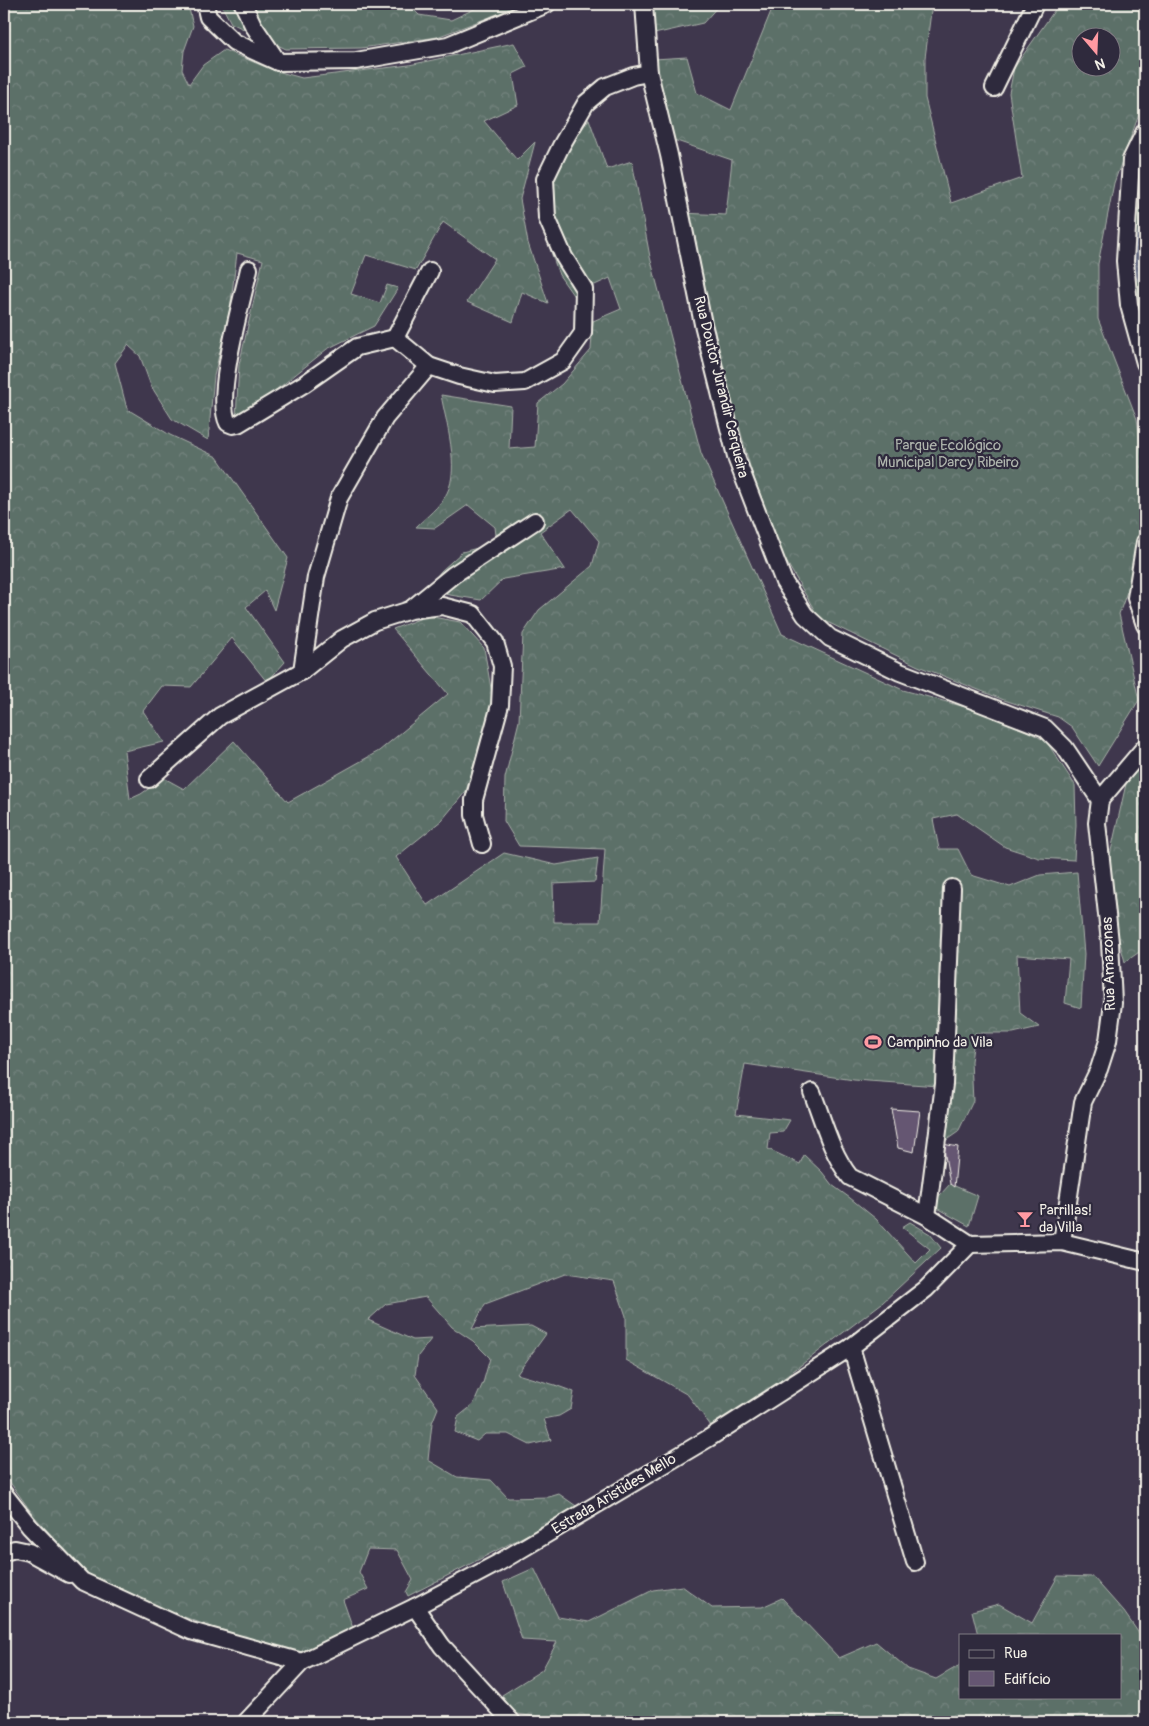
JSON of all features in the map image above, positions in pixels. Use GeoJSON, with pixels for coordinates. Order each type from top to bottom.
{"type":"FeatureCollection","features":[{"type":"Feature","properties":{"kind":"street"},"geometry":{"type":"LineString","coordinates":[[204,4],[208,17],[234,42],[278,62],[356,61],[448,45],[547,4]]}},
{"type":"Feature","properties":{"kind":"street"},"geometry":{"type":"LineString","coordinates":[[243,4],[253,25],[278,62]]}},
{"type":"Feature","properties":{"kind":"street","name":"Rua Doutor Jurandir Cerqueira"},"geometry":{"type":"LineString","coordinates":[[644,4],[649,73],[669,155],[703,324],[737,460],[784,582],[805,615],[830,638],[900,672],[1045,728],[1065,748],[1100,800]]}},
{"type":"Feature","properties":{"kind":"street"},"geometry":{"type":"LineString","coordinates":[[994,88],[1035,4]]}},
{"type":"Feature","properties":{"kind":"street"},"geometry":{"type":"LineString","coordinates":[[395,338],[429,366],[459,376],[496,384],[525,382],[563,361],[583,333],[584,289],[564,257],[547,218],[545,179],[560,146],[586,103],[604,87],[633,76],[649,73]]}},
{"type":"Feature","properties":{"kind":"street"},"geometry":{"type":"LineString","coordinates":[[1145,131],[1131,160],[1126,260],[1129,305],[1145,363]]}},
{"type":"Feature","properties":{"kind":"street"},"geometry":{"type":"LineString","coordinates":[[249,269],[227,364],[223,411],[228,423],[233,425],[238,424],[304,384],[357,347],[395,338],[430,271]]}},
{"type":"Feature","properties":{"kind":"street"},"geometry":{"type":"LineString","coordinates":[[302,671],[316,577],[339,498],[385,418],[429,366]]}},
{"type":"Feature","properties":{"kind":"street"},"geometry":{"type":"LineString","coordinates":[[410,610],[452,574],[536,520]]}},
{"type":"Feature","properties":{"kind":"street"},"geometry":{"type":"LineString","coordinates":[[1145,542],[1136,598],[1145,625]]}},
{"type":"Feature","properties":{"kind":"street"},"geometry":{"type":"LineString","coordinates":[[149,778],[220,716],[302,671],[342,639],[374,621],[410,610],[442,606],[473,614],[495,642],[502,666],[500,705],[474,800],[474,815],[482,844]]}},
{"type":"Feature","properties":{"kind":"street"},"geometry":{"type":"LineString","coordinates":[[1100,800],[1145,746]]}},
{"type":"Feature","properties":{"kind":"street","name":"Rua Amazonas"},"geometry":{"type":"LineString","coordinates":[[1062,1242],[1083,1102],[1099,1069],[1108,1041],[1114,1003],[1109,932],[1097,823],[1100,800]]}},
{"type":"Feature","properties":{"kind":"street"},"geometry":{"type":"LineString","coordinates":[[927,1216],[944,1084],[952,888]]}},
{"type":"Feature","properties":{"kind":"street"},"geometry":{"type":"LineString","coordinates":[[812,1092],[836,1153],[843,1168],[850,1177],[927,1216],[970,1244],[1062,1242],[1145,1262]]}},
{"type":"Feature","properties":{"kind":"street","name":"Estrada Aristides Mello"},"geometry":{"type":"LineString","coordinates":[[246,1722],[302,1662],[415,1607],[498,1563],[700,1443],[851,1346],[926,1289],[970,1244]]}},
{"type":"Feature","properties":{"kind":"street"},"geometry":{"type":"LineString","coordinates":[[851,1346],[915,1562]]}},
{"type":"Feature","properties":{"kind":"street"},"geometry":{"type":"LineString","coordinates":[[4,1494],[30,1527],[82,1582]]}},
{"type":"Feature","properties":{"kind":"street"},"geometry":{"type":"LineString","coordinates":[[4,1552],[15,1549],[29,1552],[82,1582],[191,1631],[302,1662]]}},
{"type":"Feature","properties":{"kind":"street"},"geometry":{"type":"LineString","coordinates":[[415,1607],[442,1646],[512,1722]]}},
{"type":"Feature","properties":{"kind":"green space"},"geometry":{"type":"Polygon","coordinates":[[[4,4],[188,4],[193,26],[184,51],[182,70],[189,84],[203,65],[224,50],[273,70],[302,78],[409,65],[514,43],[527,67],[513,74],[518,105],[484,121],[517,160],[535,142],[520,199],[528,243],[548,303],[522,292],[513,322],[467,302],[495,259],[443,222],[416,270],[366,255],[351,294],[380,303],[387,285],[398,288],[374,326],[327,349],[248,413],[236,418],[239,365],[263,260],[237,253],[230,309],[214,376],[208,440],[172,419],[151,386],[140,356],[128,345],[115,363],[127,409],[170,435],[217,457],[288,558],[274,610],[265,591],[246,607],[285,662],[267,682],[232,638],[191,687],[162,686],[143,711],[164,742],[124,751],[130,799],[141,794],[164,778],[184,789],[234,741],[288,802],[379,751],[448,694],[393,629],[427,616],[460,622],[484,648],[493,700],[466,791],[442,820],[396,857],[427,905],[504,853],[556,865],[598,858],[595,882],[553,884],[554,922],[600,922],[605,849],[519,846],[504,821],[505,778],[519,721],[523,634],[539,610],[592,566],[599,541],[572,509],[540,532],[565,569],[503,579],[481,600],[425,591],[441,571],[462,552],[497,543],[495,527],[468,505],[435,528],[416,527],[441,503],[451,483],[451,445],[441,395],[511,406],[509,449],[535,447],[538,403],[562,384],[591,350],[593,321],[621,309],[610,278],[573,295],[559,275],[545,234],[550,193],[560,161],[589,119],[607,169],[632,161],[650,257],[701,453],[782,634],[903,690],[998,716],[1046,741],[1075,785],[1076,825],[1074,860],[1039,858],[1005,847],[957,814],[933,819],[939,849],[958,849],[971,875],[1010,887],[1040,875],[1077,872],[1084,954],[1081,1008],[1065,1003],[1069,959],[1017,955],[1020,1013],[1039,1027],[1013,1033],[975,1033],[971,1061],[973,1101],[958,1132],[945,1141],[939,1086],[854,1080],[745,1064],[736,1114],[790,1120],[783,1132],[770,1133],[768,1149],[800,1164],[804,1155],[822,1172],[832,1185],[876,1219],[916,1263],[930,1249],[902,1227],[910,1222],[930,1234],[941,1248],[882,1303],[750,1404],[711,1426],[688,1395],[626,1360],[626,1316],[614,1281],[565,1274],[485,1304],[472,1329],[531,1326],[546,1334],[517,1374],[574,1392],[571,1409],[559,1416],[544,1419],[551,1440],[530,1445],[508,1434],[485,1434],[477,1441],[455,1432],[458,1417],[473,1405],[483,1383],[490,1358],[473,1341],[452,1327],[426,1297],[386,1304],[368,1320],[413,1340],[431,1339],[418,1356],[415,1375],[438,1408],[432,1423],[428,1460],[457,1477],[491,1480],[508,1498],[549,1497],[559,1494],[579,1508],[408,1596],[406,1592],[413,1580],[397,1550],[368,1549],[359,1572],[368,1589],[343,1600],[354,1631],[299,1655],[240,1638],[142,1601],[89,1577],[34,1516],[4,1474],[4,4]]]}},
{"type":"Feature","properties":{"kind":"green space"},"geometry":{"type":"Polygon","coordinates":[[[221,4],[408,4],[419,15],[451,20],[485,4],[524,4],[437,37],[361,48],[286,49],[231,23],[221,4]]]}},
{"type":"Feature","properties":{"kind":"green space"},"geometry":{"type":"Polygon","coordinates":[[[650,4],[720,4],[703,23],[654,34],[650,4]]]}},
{"type":"Feature","properties":{"kind":"green space","name":"Parque Ecológico Municipal Darcy Ribeiro"},"geometry":{"type":"Polygon","coordinates":[[[774,4],[932,4],[925,58],[925,98],[951,203],[1022,178],[1009,93],[1014,68],[1059,4],[1145,4],[1145,98],[1114,183],[1098,264],[1098,319],[1137,419],[1145,472],[1137,564],[1119,614],[1139,700],[1098,766],[1072,727],[1058,717],[1004,700],[918,666],[819,618],[782,554],[751,470],[681,213],[726,215],[732,160],[665,137],[654,59],[687,57],[697,93],[731,110],[774,4]]]}},
{"type":"Feature","properties":{"kind":"green space"},"geometry":{"type":"Polygon","coordinates":[[[1145,184],[1145,213],[1142,218],[1141,285],[1145,287],[1145,323],[1130,292],[1133,234],[1145,184]]]}},
{"type":"Feature","properties":{"kind":"green space"},"geometry":{"type":"Polygon","coordinates":[[[1145,754],[1145,948],[1125,962],[1104,882],[1126,784],[1145,754]]]}},
{"type":"Feature","properties":{"kind":"green space"},"geometry":{"type":"Polygon","coordinates":[[[950,1184],[978,1196],[969,1226],[931,1205],[950,1184]]]}},
{"type":"Feature","properties":{"kind":"green space"},"geometry":{"type":"Polygon","coordinates":[[[534,1568],[558,1617],[589,1622],[653,1590],[682,1586],[712,1608],[762,1607],[782,1598],[839,1658],[876,1642],[908,1669],[936,1679],[959,1666],[959,1698],[1122,1698],[1122,1634],[978,1634],[972,1611],[999,1604],[1032,1623],[1058,1576],[1093,1577],[1124,1612],[1145,1642],[1145,1722],[548,1722],[545,1719],[513,1713],[502,1695],[542,1670],[557,1642],[522,1640],[503,1582],[534,1568]]]}},
{"type":"Feature","properties":{"kind":"water"},"geometry":{"type":"Polygon","coordinates":[[[1145,213],[1145,287],[1138,281],[1135,274],[1133,255],[1142,218],[1145,213]]]}},
{"type":"Feature","properties":{"kind":"building"},"geometry":{"type":"Polygon","coordinates":[[[891,1109],[920,1111],[914,1152],[898,1148],[891,1109]]]}},
{"type":"Feature","properties":{"kind":"building"},"geometry":{"type":"Polygon","coordinates":[[[943,1144],[958,1147],[954,1187],[950,1184],[943,1144]]]}},
{"type":"Feature","properties":{"kind":"place","name":"Campinho da Vila"},"geometry":{"type":"Point","coordinates":[873,1042]}},
{"type":"Feature","properties":{"kind":"place","name":"Parrillas! da Villa"},"geometry":{"type":"Point","coordinates":[1025,1219]}}]}
